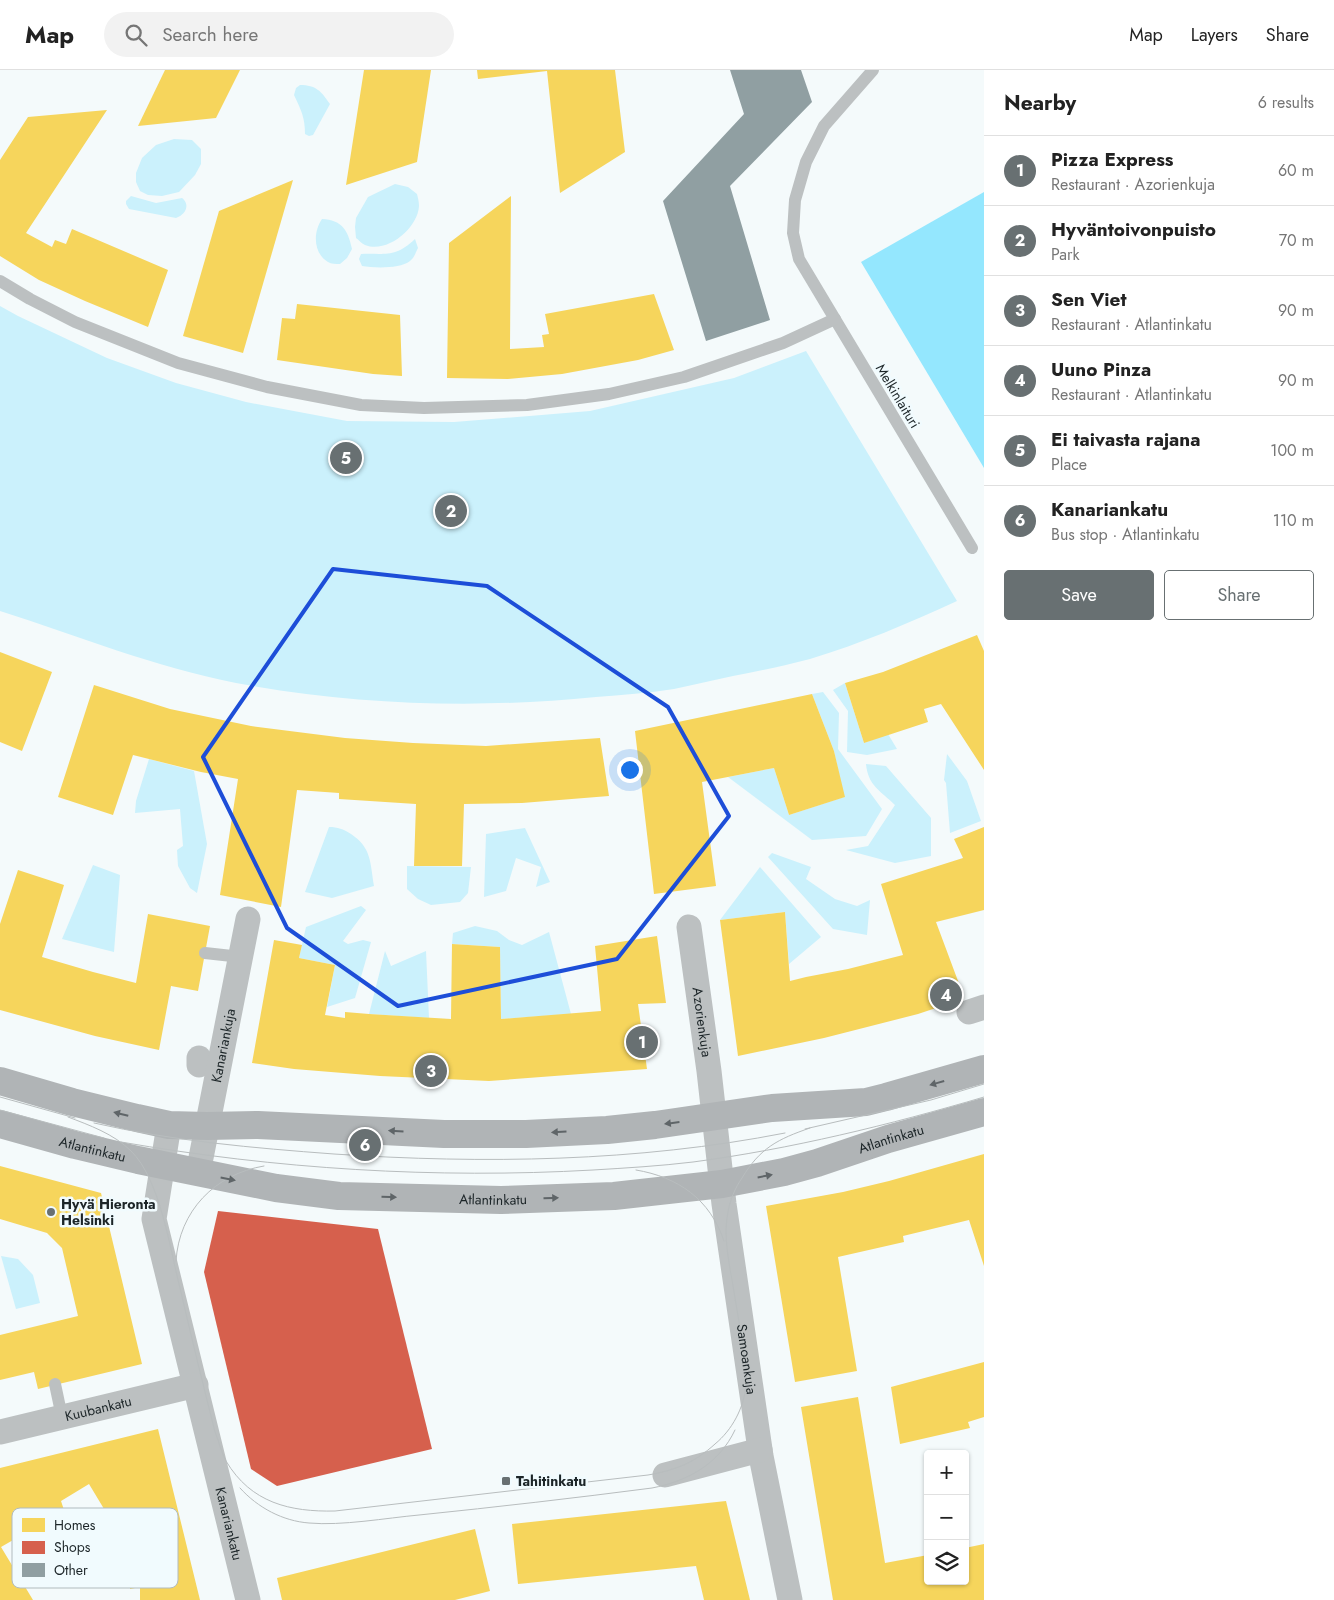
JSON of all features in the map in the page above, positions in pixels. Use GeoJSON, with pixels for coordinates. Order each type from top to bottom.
{"type":"FeatureCollection","features":[{"type":"Feature","properties":{"kind":"street","name":"Kanariankuja"},"geometry":{"type":"LineString","coordinates":[[198,1173],[248,919]]}},
{"type":"Feature","properties":{"kind":"street","name":"Azorienkuja"},"geometry":{"type":"LineString","coordinates":[[689,927],[714,1117]]}},
{"type":"Feature","properties":{"kind":"street"},"geometry":{"type":"LineString","coordinates":[[0,1081],[72,1102],[169,1125],[258,1124],[444,1134],[526,1134],[607,1130],[772,1108],[866,1102],[984,1069]]}},
{"type":"Feature","properties":{"kind":"street","name":"Atlantinkatu"},"geometry":{"type":"LineString","coordinates":[[0,1124],[75,1145],[163,1166],[276,1188],[339,1196],[474,1200],[604,1196],[722,1184],[784,1172],[817,1163],[888,1139],[984,1112]]}},
{"type":"Feature","properties":{"kind":"street","name":"Samoankuja"},"geometry":{"type":"LineString","coordinates":[[714,1117],[760,1450],[790,1600]]}},
{"type":"Feature","properties":{"kind":"street","name":"Kanariankatu"},"geometry":{"type":"LineString","coordinates":[[169,1125],[154,1219],[248,1600]]}},
{"type":"Feature","properties":{"kind":"street","name":"Kuubankatu"},"geometry":{"type":"LineString","coordinates":[[0,1432],[196,1385]]}},
{"type":"Feature","properties":{"kind":"street"},"geometry":{"type":"LineString","coordinates":[[666,1475],[760,1450]]}},
{"type":"Feature","properties":{"kind":"lane","name":"Melkinlaituri"},"geometry":{"type":"LineString","coordinates":[[873,70],[824,126],[806,162],[795,200],[793,233],[799,259],[972,548]]}},
{"type":"Feature","properties":{"kind":"lane"},"geometry":{"type":"LineString","coordinates":[[0,281],[75,322],[178,363],[266,387],[361,405],[424,408],[527,405],[609,394],[684,377],[783,343],[835,319]]}},
{"type":"Feature","properties":{"kind":"lane"},"geometry":{"type":"LineString","coordinates":[[205,953],[240,957]]}},
{"type":"Feature","properties":{"kind":"lane"},"geometry":{"type":"LineString","coordinates":[[55,1384],[62,1418]]}},
{"type":"Feature","properties":{"kind":"highlighted area"},"geometry":{"type":"Polygon","coordinates":[[[333,569],[487,586],[668,707],[729,816],[617,959],[398,1006],[287,928],[203,757],[333,569]]]}},
{"type":"Feature","properties":{"kind":"shaded area"},"geometry":{"type":"Polygon","coordinates":[[[300,85],[310,86],[318,90],[330,104],[313,135],[309,136],[305,134],[301,109],[294,95],[296,88],[300,85]]]}},
{"type":"Feature","properties":{"kind":"shaded area"},"geometry":{"type":"Polygon","coordinates":[[[174,139],[192,140],[201,149],[201,164],[195,175],[179,192],[162,196],[148,195],[140,191],[136,182],[136,173],[142,158],[156,145],[174,139]]]}},
{"type":"Feature","properties":{"kind":"shaded area"},"geometry":{"type":"Polygon","coordinates":[[[395,184],[408,187],[417,194],[419,206],[413,223],[400,237],[383,246],[374,247],[364,244],[356,238],[356,218],[368,197],[395,184]]]}},
{"type":"Feature","properties":{"kind":"shaded area"},"geometry":{"type":"Polygon","coordinates":[[[131,196],[156,203],[182,198],[186,204],[186,210],[176,218],[129,209],[126,201],[131,196]]]}},
{"type":"Feature","properties":{"kind":"shaded area"},"geometry":{"type":"Polygon","coordinates":[[[322,219],[335,221],[343,227],[348,236],[352,249],[347,258],[340,264],[328,262],[319,253],[317,248],[317,230],[322,219]]]}},
{"type":"Feature","properties":{"kind":"shaded area"},"geometry":{"type":"Polygon","coordinates":[[[415,239],[418,248],[413,258],[406,264],[387,267],[362,266],[359,259],[361,254],[396,252],[415,239]]]}},
{"type":"Feature","properties":{"kind":"shaded area"},"geometry":{"type":"Polygon","coordinates":[[[0,306],[107,358],[176,383],[246,402],[347,421],[454,422],[590,411],[734,378],[806,351],[957,601],[866,640],[800,662],[674,689],[551,701],[461,704],[416,703],[326,696],[236,683],[146,660],[0,611],[0,306]]]}},
{"type":"Feature","properties":{"kind":"shaded area"},"geometry":{"type":"Polygon","coordinates":[[[845,683],[864,743],[888,734],[897,749],[867,755],[847,752],[848,711],[833,690],[845,683]]]}},
{"type":"Feature","properties":{"kind":"shaded area"},"geometry":{"type":"Polygon","coordinates":[[[823,692],[839,713],[838,749],[882,809],[866,836],[812,840],[728,777],[774,768],[789,815],[844,797],[834,751],[812,694],[823,692]]]}},
{"type":"Feature","properties":{"kind":"shaded area"},"geometry":{"type":"Polygon","coordinates":[[[947,754],[967,781],[981,821],[950,833],[946,783],[944,780],[947,754]]]}},
{"type":"Feature","properties":{"kind":"shaded area"},"geometry":{"type":"Polygon","coordinates":[[[149,759],[194,771],[207,844],[197,893],[190,888],[178,866],[177,850],[183,846],[180,809],[135,813],[136,801],[149,759]]]}},
{"type":"Feature","properties":{"kind":"shaded area"},"geometry":{"type":"Polygon","coordinates":[[[866,764],[886,766],[931,818],[931,856],[895,863],[846,850],[868,846],[895,805],[872,783],[866,764]]]}},
{"type":"Feature","properties":{"kind":"shaded area"},"geometry":{"type":"Polygon","coordinates":[[[329,827],[338,828],[351,834],[363,845],[371,863],[374,886],[332,898],[305,892],[329,827]]]}},
{"type":"Feature","properties":{"kind":"shaded area"},"geometry":{"type":"Polygon","coordinates":[[[525,828],[550,882],[536,887],[541,867],[516,858],[506,891],[484,897],[486,834],[525,828]]]}},
{"type":"Feature","properties":{"kind":"shaded area"},"geometry":{"type":"Polygon","coordinates":[[[772,853],[811,867],[806,879],[835,899],[857,906],[870,900],[867,935],[833,929],[768,857],[772,853]]]}},
{"type":"Feature","properties":{"kind":"shaded area"},"geometry":{"type":"Polygon","coordinates":[[[93,865],[120,875],[114,952],[62,939],[93,865]]]}},
{"type":"Feature","properties":{"kind":"shaded area"},"geometry":{"type":"Polygon","coordinates":[[[407,866],[471,867],[468,893],[460,902],[431,905],[418,899],[407,889],[407,866]]]}},
{"type":"Feature","properties":{"kind":"shaded area"},"geometry":{"type":"Polygon","coordinates":[[[760,867],[821,937],[789,964],[785,912],[720,920],[760,867]]]}},
{"type":"Feature","properties":{"kind":"shaded area"},"geometry":{"type":"Polygon","coordinates":[[[361,906],[366,910],[343,941],[348,944],[363,940],[371,942],[355,998],[327,1007],[335,965],[299,958],[306,927],[361,906]]]}},
{"type":"Feature","properties":{"kind":"shaded area"},"geometry":{"type":"Polygon","coordinates":[[[475,926],[497,931],[509,940],[522,945],[549,932],[571,1014],[501,1019],[500,947],[452,944],[453,933],[475,926]]]}},
{"type":"Feature","properties":{"kind":"shaded area"},"geometry":{"type":"Polygon","coordinates":[[[385,951],[391,966],[426,951],[429,1018],[369,1014],[385,951]]]}},
{"type":"Feature","properties":{"kind":"shaded area"},"geometry":{"type":"Polygon","coordinates":[[[1,1256],[18,1259],[33,1275],[40,1303],[16,1309],[1,1256]]]}},
{"type":"Feature","properties":{"kind":"water"},"geometry":{"type":"Polygon","coordinates":[[[984,192],[984,468],[861,262],[984,192]]]}},
{"type":"Feature","properties":{"kind":"building: Homes"},"geometry":{"type":"Polygon","coordinates":[[[165,70],[240,70],[216,118],[138,126],[165,70]]]}},
{"type":"Feature","properties":{"kind":"building: Homes"},"geometry":{"type":"Polygon","coordinates":[[[364,70],[431,70],[417,162],[346,185],[364,70]]]}},
{"type":"Feature","properties":{"kind":"building: Homes"},"geometry":{"type":"Polygon","coordinates":[[[477,70],[615,70],[625,152],[560,193],[547,71],[478,79],[477,70]]]}},
{"type":"Feature","properties":{"kind":"building: Homes"},"geometry":{"type":"Polygon","coordinates":[[[107,110],[26,233],[52,247],[55,240],[66,244],[72,229],[168,270],[148,327],[39,280],[0,256],[0,160],[28,117],[107,110]]]}},
{"type":"Feature","properties":{"kind":"building: Homes"},"geometry":{"type":"Polygon","coordinates":[[[293,180],[243,353],[183,336],[219,211],[293,180]]]}},
{"type":"Feature","properties":{"kind":"building: Homes"},"geometry":{"type":"Polygon","coordinates":[[[511,196],[510,349],[544,347],[542,335],[549,334],[545,314],[654,294],[674,350],[638,360],[562,374],[508,379],[447,378],[449,243],[511,196]]]}},
{"type":"Feature","properties":{"kind":"building: Homes"},"geometry":{"type":"Polygon","coordinates":[[[297,304],[400,315],[402,376],[373,374],[277,360],[282,318],[295,319],[297,304]]]}},
{"type":"Feature","properties":{"kind":"building: Homes"},"geometry":{"type":"Polygon","coordinates":[[[977,635],[984,651],[984,770],[941,704],[924,709],[928,722],[864,743],[845,683],[883,672],[977,635]]]}},
{"type":"Feature","properties":{"kind":"building: Homes"},"geometry":{"type":"Polygon","coordinates":[[[0,652],[52,672],[22,751],[0,742],[0,652]]]}},
{"type":"Feature","properties":{"kind":"building: Homes"},"geometry":{"type":"Polygon","coordinates":[[[94,685],[170,709],[251,726],[345,738],[486,746],[600,738],[609,796],[522,803],[464,804],[462,866],[414,866],[416,804],[339,799],[339,793],[297,790],[281,907],[220,895],[238,779],[133,755],[113,815],[58,797],[94,685]]]}},
{"type":"Feature","properties":{"kind":"building: Homes"},"geometry":{"type":"Polygon","coordinates":[[[812,694],[834,751],[845,797],[789,815],[774,768],[702,782],[716,886],[654,894],[635,731],[812,694]]]}},
{"type":"Feature","properties":{"kind":"building: Homes"},"geometry":{"type":"Polygon","coordinates":[[[984,827],[984,910],[936,922],[963,999],[918,1014],[824,1038],[738,1056],[720,920],[785,912],[790,981],[903,955],[881,884],[963,858],[954,839],[984,827]]]}},
{"type":"Feature","properties":{"kind":"building: Homes"},"geometry":{"type":"Polygon","coordinates":[[[18,870],[64,885],[42,957],[93,972],[136,983],[148,914],[210,926],[198,991],[171,986],[159,1050],[95,1036],[0,1010],[0,924],[18,870]]]}},
{"type":"Feature","properties":{"kind":"building: Homes"},"geometry":{"type":"Polygon","coordinates":[[[657,936],[666,1003],[638,1004],[647,1069],[489,1081],[380,1076],[294,1069],[252,1063],[274,940],[302,945],[299,958],[335,965],[325,1015],[345,1018],[345,1012],[451,1019],[452,944],[500,947],[501,1019],[601,1011],[595,946],[657,936]]]}},
{"type":"Feature","properties":{"kind":"building: Homes"},"geometry":{"type":"Polygon","coordinates":[[[984,1154],[984,1266],[969,1220],[903,1236],[904,1242],[838,1257],[857,1371],[795,1382],[766,1206],[843,1192],[984,1154]]]}},
{"type":"Feature","properties":{"kind":"building: Homes"},"geometry":{"type":"Polygon","coordinates":[[[0,1166],[101,1193],[142,1364],[38,1389],[34,1372],[0,1380],[0,1335],[78,1316],[62,1248],[47,1233],[0,1219],[0,1166]]]}},
{"type":"Feature","properties":{"kind":"building: Homes"},"geometry":{"type":"Polygon","coordinates":[[[984,1362],[984,1417],[968,1422],[970,1428],[900,1444],[891,1387],[984,1362]]]}},
{"type":"Feature","properties":{"kind":"building: Homes"},"geometry":{"type":"Polygon","coordinates":[[[858,1397],[885,1563],[924,1556],[924,1585],[969,1585],[969,1547],[984,1544],[984,1600],[833,1600],[801,1407],[858,1397]]]}},
{"type":"Feature","properties":{"kind":"building: Homes"},"geometry":{"type":"Polygon","coordinates":[[[158,1429],[177,1508],[103,1508],[89,1484],[61,1501],[63,1508],[12,1508],[12,1541],[1,1547],[12,1565],[12,1588],[26,1588],[33,1600],[0,1600],[0,1468],[158,1429]]]}},
{"type":"Feature","properties":{"kind":"building: Homes"},"geometry":{"type":"Polygon","coordinates":[[[726,1501],[750,1600],[704,1600],[696,1566],[518,1584],[512,1524],[726,1501]]]}},
{"type":"Feature","properties":{"kind":"building: Homes"},"geometry":{"type":"Polygon","coordinates":[[[178,1510],[200,1600],[140,1600],[140,1588],[178,1588],[178,1510]]]}},
{"type":"Feature","properties":{"kind":"building: Homes"},"geometry":{"type":"Polygon","coordinates":[[[475,1529],[490,1591],[455,1600],[282,1600],[277,1578],[475,1529]]]}},
{"type":"Feature","properties":{"kind":"building: Shops"},"geometry":{"type":"Polygon","coordinates":[[[218,1211],[378,1229],[432,1449],[277,1486],[251,1469],[204,1272],[218,1211]]]}},
{"type":"Feature","properties":{"kind":"building: Other"},"geometry":{"type":"Polygon","coordinates":[[[730,70],[801,70],[812,102],[730,186],[770,320],[706,341],[663,201],[744,114],[730,70]]]}},
{"type":"Feature","properties":{"kind":"tram line"},"geometry":{"type":"LineString","coordinates":[[805,1129],[931,1100],[984,1084]]}},
{"type":"Feature","properties":{"kind":"tram line"},"geometry":{"type":"LineString","coordinates":[[0,1097],[75,1118]]}},
{"type":"Feature","properties":{"kind":"tram line"},"geometry":{"type":"LineString","coordinates":[[121,1142],[238,1159],[356,1170],[474,1173],[593,1170],[656,1166],[730,1157],[876,1126],[984,1097]]}},
{"type":"Feature","properties":{"kind":"tram line"},"geometry":{"type":"LineString","coordinates":[[0,1110],[104,1138]]}},
{"type":"Feature","properties":{"kind":"tram line"},"geometry":{"type":"LineString","coordinates":[[68,1117],[101,1131],[131,1151],[141,1163],[157,1196],[215,1432],[226,1461],[247,1487],[260,1496],[287,1507],[318,1511],[335,1511],[648,1475],[684,1465],[707,1451],[732,1425],[743,1402],[746,1385],[744,1352],[727,1248],[726,1226],[730,1203],[739,1182],[763,1152],[788,1136],[810,1128]]}},
{"type":"Feature","properties":{"kind":"tram line"},"geometry":{"type":"LineString","coordinates":[[94,1123],[153,1135],[243,1146],[334,1154],[447,1159],[560,1158],[617,1155],[729,1143],[785,1133]]}},
{"type":"Feature","properties":{"kind":"tram line"},"geometry":{"type":"LineString","coordinates":[[176,1261],[184,1226],[192,1211],[203,1198],[215,1186],[230,1177],[246,1170],[264,1166]]}},
{"type":"Feature","properties":{"kind":"tram line"},"geometry":{"type":"LineString","coordinates":[[636,1170],[666,1178],[690,1192],[710,1213],[724,1241]]}},
{"type":"Feature","properties":{"kind":"tram line"},"geometry":{"type":"LineString","coordinates":[[240,1488],[255,1502],[280,1516],[299,1522],[322,1524],[536,1502],[652,1488],[678,1481],[690,1476],[711,1461],[728,1442],[735,1430]]}},
{"type":"Feature","properties":{"kind":"place","name":"Ei taivasta rajana"},"geometry":{"type":"Point","coordinates":[346,458]}},
{"type":"Feature","properties":{"kind":"place","name":"Hyväntoivonpuisto"},"geometry":{"type":"Point","coordinates":[451,511]}},
{"type":"Feature","properties":{"kind":"place","name":"Uuno Pinza"},"geometry":{"type":"Point","coordinates":[946,995]}},
{"type":"Feature","properties":{"kind":"place","name":"Pizza Express"},"geometry":{"type":"Point","coordinates":[642,1042]}},
{"type":"Feature","properties":{"kind":"place","name":"Sen Viet"},"geometry":{"type":"Point","coordinates":[431,1071]}},
{"type":"Feature","properties":{"kind":"place","name":"Kanariankatu"},"geometry":{"type":"Point","coordinates":[365,1145]}},
{"type":"Feature","properties":{"kind":"place","name":"Hyvä Hieronta Helsinki"},"geometry":{"type":"Point","coordinates":[51,1212]}},
{"type":"Feature","properties":{"kind":"place","name":"Tahitinkatu"},"geometry":{"type":"Point","coordinates":[506,1481]}}]}
